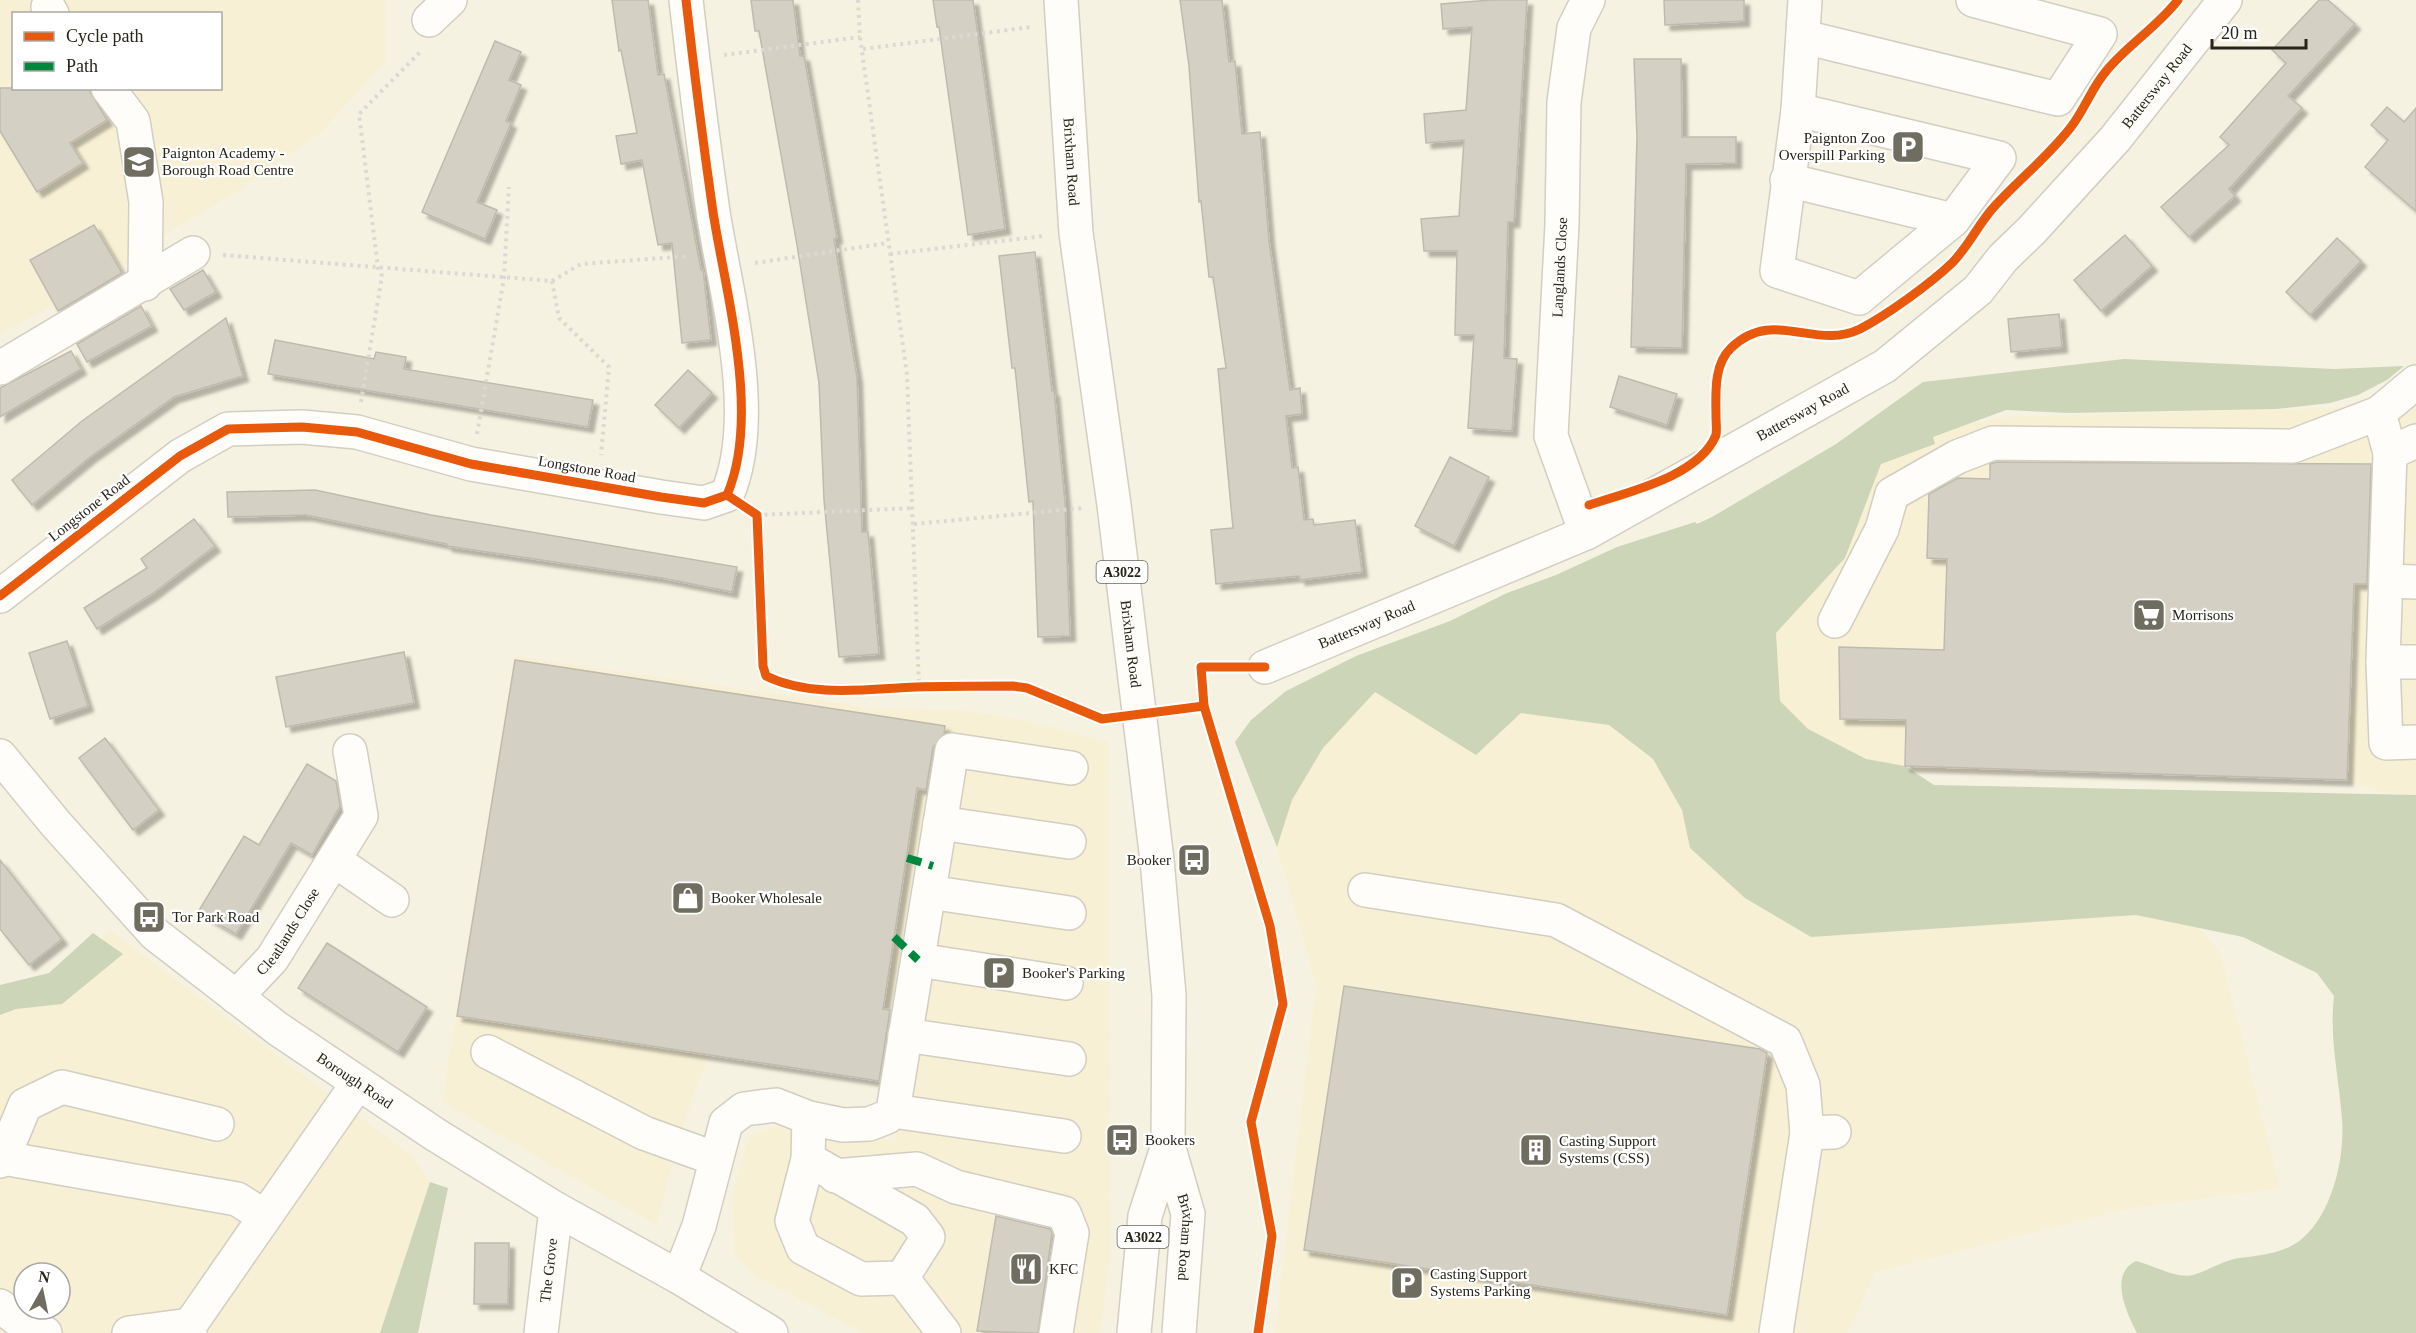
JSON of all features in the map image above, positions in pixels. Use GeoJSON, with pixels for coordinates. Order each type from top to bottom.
{"type":"FeatureCollection","features":[{"type":"Feature","properties":{"kind":"street"},"geometry":{"type":"LineString","coordinates":[[686,0],[721,261],[740,371],[739,449],[734,478],[727,495]]}},
{"type":"Feature","properties":{"kind":"street","name":"Langlands Close"},"geometry":{"type":"LineString","coordinates":[[1586,533],[1551,436],[1562,224],[1564,102],[1574,28],[1588,0]]}},
{"type":"Feature","properties":{"kind":"street"},"geometry":{"type":"LineString","coordinates":[[1798,110],[1999,159],[1953,220],[1859,298],[1777,271],[1787,180],[1798,110],[1805,0]]}},
{"type":"Feature","properties":{"kind":"street"},"geometry":{"type":"LineString","coordinates":[[1804,37],[2058,99],[2100,34],[1973,0]]}},
{"type":"Feature","properties":{"kind":"street","name":"Battersway Road"},"geometry":{"type":"LineString","coordinates":[[1265,667],[1586,533],[1885,366],[1977,290],[2003,258],[2032,230],[2115,139],[2225,0]]}},
{"type":"Feature","properties":{"kind":"street","name":"Brixham Road"},"geometry":{"type":"LineString","coordinates":[[1063,11],[1076,233],[1114,505],[1156,849],[1169,995],[1168,1145],[1188,1214],[1179,1333]]}},
{"type":"Feature","properties":{"kind":"street"},"geometry":{"type":"LineString","coordinates":[[110,90],[133,121],[146,202],[145,284]]}},
{"type":"Feature","properties":{"kind":"street"},"geometry":{"type":"LineString","coordinates":[[1787,180],[1953,220]]}},
{"type":"Feature","properties":{"kind":"street"},"geometry":{"type":"LineString","coordinates":[[0,368],[145,284],[193,253]]}},
{"type":"Feature","properties":{"kind":"street"},"geometry":{"type":"LineString","coordinates":[[1835,621],[1882,529],[1892,494],[1957,458],[1993,443],[2293,446],[2379,414],[2416,382]]}},
{"type":"Feature","properties":{"kind":"street"},"geometry":{"type":"LineString","coordinates":[[2379,414],[2403,447],[2402,581],[2383,662],[2386,742],[2416,742]]}},
{"type":"Feature","properties":{"kind":"street","name":"Longstone Road"},"geometry":{"type":"LineString","coordinates":[[0,596],[180,456],[228,429],[302,427],[357,432],[471,464],[704,503],[727,495]]}},
{"type":"Feature","properties":{"kind":"street"},"geometry":{"type":"LineString","coordinates":[[2383,662],[2416,662]]}},
{"type":"Feature","properties":{"kind":"street"},"geometry":{"type":"LineString","coordinates":[[679,1277],[699,1226],[726,1123],[744,1108],[776,1105],[809,1118],[843,1125],[870,1124],[893,1111],[952,750],[1071,768]]}},
{"type":"Feature","properties":{"kind":"street","name":"Cleatlands Close"},"geometry":{"type":"LineString","coordinates":[[236,997],[272,959],[361,816],[350,751]]}},
{"type":"Feature","properties":{"kind":"street","name":"Borough Road"},"geometry":{"type":"LineString","coordinates":[[0,756],[56,824],[155,934],[278,1029],[436,1135],[556,1209],[679,1277],[771,1333]]}},
{"type":"Feature","properties":{"kind":"street"},"geometry":{"type":"LineString","coordinates":[[940,823],[1069,842]]}},
{"type":"Feature","properties":{"kind":"street"},"geometry":{"type":"LineString","coordinates":[[334,860],[392,900]]}},
{"type":"Feature","properties":{"kind":"street"},"geometry":{"type":"LineString","coordinates":[[1365,890],[1556,920],[1785,1041],[1820,1132],[1776,1333]]}},
{"type":"Feature","properties":{"kind":"street"},"geometry":{"type":"LineString","coordinates":[[929,892],[1069,913]]}},
{"type":"Feature","properties":{"kind":"street"},"geometry":{"type":"LineString","coordinates":[[918,960],[1066,983]]}},
{"type":"Feature","properties":{"kind":"street"},"geometry":{"type":"LineString","coordinates":[[905,1035],[1069,1059]]}},
{"type":"Feature","properties":{"kind":"street"},"geometry":{"type":"LineString","coordinates":[[488,1053],[644,1133],[716,1159]]}},
{"type":"Feature","properties":{"kind":"street"},"geometry":{"type":"LineString","coordinates":[[129,1333],[190,1329],[264,1216],[358,1083]]}},
{"type":"Feature","properties":{"kind":"street"},"geometry":{"type":"LineString","coordinates":[[217,1124],[62,1087],[25,1105],[1,1160],[237,1199],[264,1216]]}},
{"type":"Feature","properties":{"kind":"street"},"geometry":{"type":"LineString","coordinates":[[893,1111],[1064,1136]]}},
{"type":"Feature","properties":{"kind":"street"},"geometry":{"type":"LineString","coordinates":[[809,1118],[808,1158],[792,1221],[803,1248],[861,1279],[902,1278]]}},
{"type":"Feature","properties":{"kind":"street","name":"Brixham Road"},"geometry":{"type":"LineString","coordinates":[[1134,1333],[1145,1216],[1168,1145]]}},
{"type":"Feature","properties":{"kind":"street"},"geometry":{"type":"LineString","coordinates":[[808,1158],[835,1176],[915,1220],[928,1237],[902,1278]]}},
{"type":"Feature","properties":{"kind":"street"},"geometry":{"type":"LineString","coordinates":[[835,1176],[917,1169],[956,1187],[1064,1214],[1072,1233],[1056,1333]]}},
{"type":"Feature","properties":{"kind":"street","name":"The Grove"},"geometry":{"type":"LineString","coordinates":[[541,1333],[556,1209]]}},
{"type":"Feature","properties":{"kind":"street"},"geometry":{"type":"LineString","coordinates":[[902,1278],[944,1333]]}},
{"type":"Feature","properties":{"kind":"street"},"geometry":{"type":"LineString","coordinates":[[0,1306],[31,1330],[45,1333]]}},
{"type":"Feature","properties":{"kind":"path"},"geometry":{"type":"LineString","coordinates":[[858,0],[860,37],[907,375],[914,508],[919,687]]}},
{"type":"Feature","properties":{"kind":"path"},"geometry":{"type":"LineString","coordinates":[[357,432],[382,276],[378,268],[359,114],[438,34],[439,10]]}},
{"type":"Feature","properties":{"kind":"path"},"geometry":{"type":"LineString","coordinates":[[863,49],[1063,11]]}},
{"type":"Feature","properties":{"kind":"path"},"geometry":{"type":"LineString","coordinates":[[693,59],[860,37]]}},
{"type":"Feature","properties":{"kind":"path"},"geometry":{"type":"LineString","coordinates":[[471,464],[504,278],[508,187]]}},
{"type":"Feature","properties":{"kind":"path"},"geometry":{"type":"LineString","coordinates":[[890,254],[1076,233]]}},
{"type":"Feature","properties":{"kind":"path"},"geometry":{"type":"LineString","coordinates":[[193,253],[205,261],[223,255],[552,281],[581,264],[721,261],[888,243]]}},
{"type":"Feature","properties":{"kind":"path"},"geometry":{"type":"LineString","coordinates":[[552,281],[559,318],[609,368],[597,485]]}},
{"type":"Feature","properties":{"kind":"path"},"geometry":{"type":"LineString","coordinates":[[727,495],[757,515],[914,508]]}},
{"type":"Feature","properties":{"kind":"path"},"geometry":{"type":"LineString","coordinates":[[914,524],[1114,505]]}},
{"type":"Feature","properties":{"kind":"path"},"geometry":{"type":"LineString","coordinates":[[757,515],[757,527]]}},
{"type":"Feature","properties":{"kind":"path"},"geometry":{"type":"LineString","coordinates":[[907,687],[931,687]]}},
{"type":"Feature","properties":{"kind":"shaded area","name":"Paignton Academy - Borough Road Centre"},"geometry":{"type":"Polygon","coordinates":[[[0,0],[385,0],[386,61],[321,132],[235,193],[175,228],[119,269],[0,334],[0,0]]]}},
{"type":"Feature","properties":{"kind":"shaded area","name":"Morrisons"},"geometry":{"type":"Polygon","coordinates":[[[2416,359],[2416,795],[2380,792],[2347,780],[1829,767],[1773,734],[1756,645],[1881,452],[1918,435],[2003,417],[2339,408],[2380,393],[2416,359]]]}},
{"type":"Feature","properties":{"kind":"shaded area"},"geometry":{"type":"Polygon","coordinates":[[[514,656],[873,708],[968,711],[1029,721],[1109,742],[1110,1259],[1100,1333],[863,1333],[756,1276],[735,1255],[732,1196],[748,1137],[774,1127],[895,1140],[887,1082],[709,1056],[688,1110],[656,1225],[442,1102],[514,656]]]}},
{"type":"Feature","properties":{"kind":"shaded area"},"geometry":{"type":"Polygon","coordinates":[[[1375,692],[1476,755],[1521,713],[1609,725],[1653,759],[1682,810],[1690,849],[1810,937],[2136,915],[2198,927],[2220,952],[2280,1188],[2126,1209],[1875,1272],[1848,1333],[1275,1333],[1316,985],[1277,847],[1292,800],[1323,748],[1375,692]]]}},
{"type":"Feature","properties":{"kind":"shaded area"},"geometry":{"type":"Polygon","coordinates":[[[111,931],[413,1157],[430,1182],[380,1333],[0,1333],[0,998],[54,976],[111,931]]]}},
{"type":"Feature","properties":{"kind":"green space"},"geometry":{"type":"Polygon","coordinates":[[[2124,359],[2334,369],[2404,366],[2387,380],[2358,395],[2330,403],[2276,409],[2069,413],[2006,410],[1933,437],[1935,444],[1881,464],[1845,558],[1776,633],[1780,701],[1808,729],[1866,759],[1905,766],[1934,785],[2416,795],[2416,1333],[2137,1333],[2122,1295],[2123,1275],[2136,1261],[2179,1275],[2193,1275],[2234,1259],[2257,1256],[2290,1247],[2304,1237],[2323,1213],[2339,1166],[2342,1119],[2334,1042],[2334,996],[2317,973],[2243,937],[2136,915],[1811,937],[1745,898],[1690,848],[1682,810],[1653,759],[1609,725],[1521,713],[1476,755],[1375,692],[1323,748],[1292,800],[1277,847],[1235,742],[1251,720],[1286,691],[1356,656],[1450,621],[1507,593],[1556,575],[1617,547],[1695,522],[1697,524],[1712,517],[1836,444],[1923,382],[2124,359]]]}},
{"type":"Feature","properties":{"kind":"green space"},"geometry":{"type":"Polygon","coordinates":[[[93,933],[123,954],[62,1004],[16,1009],[0,1015],[0,985],[49,973],[93,933]]]}},
{"type":"Feature","properties":{"kind":"green space"},"geometry":{"type":"Polygon","coordinates":[[[430,1182],[448,1188],[418,1333],[380,1333],[430,1182]]]}},
{"type":"Feature","properties":{"kind":"building"},"geometry":{"type":"Polygon","coordinates":[[[612,0],[648,0],[658,75],[664,74],[701,270],[703,270],[711,340],[682,343],[672,243],[658,245],[642,160],[621,164],[616,136],[637,133],[621,50],[619,51],[612,0]]]}},
{"type":"Feature","properties":{"kind":"building"},"geometry":{"type":"Polygon","coordinates":[[[751,0],[793,0],[800,56],[804,56],[837,238],[834,239],[857,378],[862,532],[868,532],[879,654],[839,657],[824,500],[819,383],[797,245],[759,31],[755,31],[751,0]]]}},
{"type":"Feature","properties":{"kind":"building"},"geometry":{"type":"Polygon","coordinates":[[[933,0],[973,0],[1005,229],[968,235],[939,27],[937,27],[933,0]]]}},
{"type":"Feature","properties":{"kind":"building"},"geometry":{"type":"Polygon","coordinates":[[[1180,0],[1222,0],[1229,62],[1235,61],[1242,134],[1260,132],[1269,241],[1290,390],[1300,388],[1302,414],[1286,416],[1292,468],[1298,467],[1304,520],[1313,519],[1314,525],[1355,520],[1362,572],[1300,580],[1299,576],[1216,584],[1211,530],[1233,528],[1218,369],[1226,368],[1213,277],[1209,277],[1201,201],[1199,202],[1189,66],[1180,0]]]}},
{"type":"Feature","properties":{"kind":"building"},"geometry":{"type":"Polygon","coordinates":[[[1527,0],[1514,222],[1508,222],[1504,358],[1517,359],[1512,431],[1468,428],[1474,335],[1455,335],[1457,251],[1424,251],[1421,219],[1459,216],[1464,140],[1426,143],[1424,114],[1466,110],[1472,27],[1443,29],[1441,4],[1527,0]]]}},
{"type":"Feature","properties":{"kind":"building"},"geometry":{"type":"Polygon","coordinates":[[[1664,0],[1744,0],[1744,21],[1665,25],[1664,0]]]}},
{"type":"Feature","properties":{"kind":"building"},"geometry":{"type":"Polygon","coordinates":[[[2319,0],[2328,0],[2355,24],[2288,96],[2302,108],[2229,189],[2235,196],[2189,237],[2161,207],[2229,145],[2220,137],[2286,63],[2272,50],[2319,0]]]}},
{"type":"Feature","properties":{"kind":"building"},"geometry":{"type":"Polygon","coordinates":[[[495,41],[521,52],[509,80],[521,85],[506,121],[511,123],[477,202],[497,210],[485,239],[422,212],[495,41]]]}},
{"type":"Feature","properties":{"kind":"building"},"geometry":{"type":"Polygon","coordinates":[[[1634,59],[1681,59],[1682,137],[1736,137],[1736,163],[1686,164],[1682,348],[1631,347],[1637,137],[1634,59]]]}},
{"type":"Feature","properties":{"kind":"building"},"geometry":{"type":"Polygon","coordinates":[[[0,88],[89,90],[107,120],[70,143],[83,163],[37,192],[0,131],[0,88]]]}},
{"type":"Feature","properties":{"kind":"building"},"geometry":{"type":"Polygon","coordinates":[[[2387,107],[2404,122],[2416,108],[2416,211],[2365,167],[2388,140],[2371,125],[2387,107]]]}},
{"type":"Feature","properties":{"kind":"building"},"geometry":{"type":"Polygon","coordinates":[[[94,225],[122,273],[58,311],[30,260],[94,225]]]}},
{"type":"Feature","properties":{"kind":"building"},"geometry":{"type":"Polygon","coordinates":[[[2125,235],[2152,266],[2101,311],[2074,280],[2125,235]]]}},
{"type":"Feature","properties":{"kind":"building"},"geometry":{"type":"Polygon","coordinates":[[[2337,238],[2361,261],[2310,315],[2286,292],[2337,238]]]}},
{"type":"Feature","properties":{"kind":"building"},"geometry":{"type":"Polygon","coordinates":[[[1035,252],[1052,391],[1054,391],[1065,502],[1070,636],[1038,637],[1033,501],[1029,502],[1015,368],[1012,368],[999,256],[1035,252]]]}},
{"type":"Feature","properties":{"kind":"building"},"geometry":{"type":"Polygon","coordinates":[[[203,270],[216,292],[184,310],[170,289],[203,270]]]}},
{"type":"Feature","properties":{"kind":"building"},"geometry":{"type":"Polygon","coordinates":[[[141,306],[152,326],[87,362],[77,344],[141,306]]]}},
{"type":"Feature","properties":{"kind":"building"},"geometry":{"type":"Polygon","coordinates":[[[2059,314],[2062,347],[2011,352],[2008,319],[2059,314]]]}},
{"type":"Feature","properties":{"kind":"building"},"geometry":{"type":"Polygon","coordinates":[[[226,318],[243,376],[174,397],[90,457],[32,505],[12,480],[82,421],[226,318]]]}},
{"type":"Feature","properties":{"kind":"building"},"geometry":{"type":"Polygon","coordinates":[[[275,340],[374,359],[376,352],[406,357],[404,369],[593,400],[588,427],[268,374],[275,340]]]}},
{"type":"Feature","properties":{"kind":"building"},"geometry":{"type":"Polygon","coordinates":[[[71,351],[81,369],[0,417],[0,388],[71,351]]]}},
{"type":"Feature","properties":{"kind":"building"},"geometry":{"type":"Polygon","coordinates":[[[688,370],[712,393],[679,428],[655,405],[688,370]]]}},
{"type":"Feature","properties":{"kind":"building"},"geometry":{"type":"Polygon","coordinates":[[[1619,376],[1677,394],[1667,425],[1610,407],[1619,376]]]}},
{"type":"Feature","properties":{"kind":"building"},"geometry":{"type":"Polygon","coordinates":[[[1450,457],[1489,477],[1454,546],[1415,526],[1450,457]]]}},
{"type":"Feature","properties":{"kind":"building","name":"Morrisons"},"geometry":{"type":"Polygon","coordinates":[[[1996,462],[2371,464],[2367,584],[2354,584],[2347,780],[1905,766],[1906,720],[1840,719],[1839,647],[1944,650],[1947,559],[1927,558],[1929,494],[1958,478],[1990,479],[1990,464],[1996,462]]]}},
{"type":"Feature","properties":{"kind":"building"},"geometry":{"type":"Polygon","coordinates":[[[315,490],[431,515],[737,567],[732,592],[662,578],[447,546],[447,544],[306,515],[228,517],[227,492],[315,490]]]}},
{"type":"Feature","properties":{"kind":"building"},"geometry":{"type":"Polygon","coordinates":[[[194,519],[215,546],[152,594],[97,629],[84,608],[147,568],[141,559],[194,519]]]}},
{"type":"Feature","properties":{"kind":"building"},"geometry":{"type":"Polygon","coordinates":[[[67,641],[88,706],[50,719],[29,653],[67,641]]]}},
{"type":"Feature","properties":{"kind":"building"},"geometry":{"type":"Polygon","coordinates":[[[404,652],[414,703],[286,727],[276,677],[404,652]]]}},
{"type":"Feature","properties":{"kind":"building","name":"Booker Wholesale"},"geometry":{"type":"Polygon","coordinates":[[[515,660],[945,726],[944,734],[933,747],[926,790],[917,788],[883,1009],[890,1010],[879,1081],[457,1016],[515,660]]]}},
{"type":"Feature","properties":{"kind":"building"},"geometry":{"type":"Polygon","coordinates":[[[105,738],[159,810],[133,830],[79,758],[105,738]]]}},
{"type":"Feature","properties":{"kind":"building"},"geometry":{"type":"Polygon","coordinates":[[[307,764],[336,781],[340,806],[312,855],[291,843],[236,934],[198,912],[244,836],[259,845],[307,764]]]}},
{"type":"Feature","properties":{"kind":"building"},"geometry":{"type":"Polygon","coordinates":[[[0,860],[62,939],[29,965],[0,929],[0,860]]]}},
{"type":"Feature","properties":{"kind":"building"},"geometry":{"type":"Polygon","coordinates":[[[327,943],[427,1007],[398,1052],[298,988],[327,943]]]}},
{"type":"Feature","properties":{"kind":"building","name":"Casting Support Systems (CSS)"},"geometry":{"type":"Polygon","coordinates":[[[1344,986],[1760,1049],[1767,1053],[1727,1315],[1304,1250],[1344,986]]]}},
{"type":"Feature","properties":{"kind":"building","name":"KFC"},"geometry":{"type":"Polygon","coordinates":[[[996,1216],[1050,1229],[1052,1233],[1038,1333],[977,1331],[996,1216]]]}},
{"type":"Feature","properties":{"kind":"building"},"geometry":{"type":"Polygon","coordinates":[[[475,1243],[509,1243],[508,1304],[474,1304],[475,1243]]]}},
{"type":"Feature","properties":{"kind":"marked path"},"geometry":{"type":"LineString","coordinates":[[907,858],[933,866]]}},
{"type":"Feature","properties":{"kind":"marked path"},"geometry":{"type":"LineString","coordinates":[[894,937],[918,960]]}},
{"type":"Feature","properties":{"kind":"cycle path"},"geometry":{"type":"LineString","coordinates":[[0,596],[180,456],[228,429],[302,427],[357,432],[471,464],[661,497],[704,503],[727,495],[737,464],[741,429],[738,355],[709,186],[686,0]]}},
{"type":"Feature","properties":{"kind":"cycle path"},"geometry":{"type":"LineString","coordinates":[[1589,505],[1660,481],[1694,462],[1707,450],[1716,435],[1716,390],[1721,363],[1731,348],[1747,336],[1763,331],[1778,330],[1827,335],[1843,334],[1860,329],[1895,308],[1943,271],[1963,250],[1993,208],[2071,127],[2107,70],[2178,0]]}},
{"type":"Feature","properties":{"kind":"cycle path"},"geometry":{"type":"LineString","coordinates":[[727,495],[757,515],[763,666],[766,676],[783,683],[820,690],[1013,686],[1027,688],[1102,719],[1204,706]]}},
{"type":"Feature","properties":{"kind":"cycle path"},"geometry":{"type":"LineString","coordinates":[[1258,1333],[1272,1236],[1251,1122],[1283,1004],[1270,926],[1204,706],[1201,667],[1265,667]]}},
{"type":"Feature","properties":{"kind":"place","name":"Paignton Zoo Overspill Parking"},"geometry":{"type":"Point","coordinates":[1908,147]}},
{"type":"Feature","properties":{"kind":"place","name":"Paignton Academy - Borough Road Centre"},"geometry":{"type":"Point","coordinates":[139,162]}},
{"type":"Feature","properties":{"kind":"place","name":"Morrisons"},"geometry":{"type":"Point","coordinates":[2149,615]}},
{"type":"Feature","properties":{"kind":"place","name":"Booker"},"geometry":{"type":"Point","coordinates":[1194,860]}},
{"type":"Feature","properties":{"kind":"place","name":"Booker Wholesale"},"geometry":{"type":"Point","coordinates":[688,898]}},
{"type":"Feature","properties":{"kind":"place","name":"Tor Park Road"},"geometry":{"type":"Point","coordinates":[149,917]}},
{"type":"Feature","properties":{"kind":"place","name":"Booker's Parking"},"geometry":{"type":"Point","coordinates":[999,973]}},
{"type":"Feature","properties":{"kind":"place","name":"Bookers"},"geometry":{"type":"Point","coordinates":[1122,1140]}},
{"type":"Feature","properties":{"kind":"place","name":"Casting Support Systems (CSS)"},"geometry":{"type":"Point","coordinates":[1536,1150]}},
{"type":"Feature","properties":{"kind":"place","name":"KFC"},"geometry":{"type":"Point","coordinates":[1026,1269]}},
{"type":"Feature","properties":{"kind":"place","name":"Casting Support Systems Parking"},"geometry":{"type":"Point","coordinates":[1407,1283]}}]}
